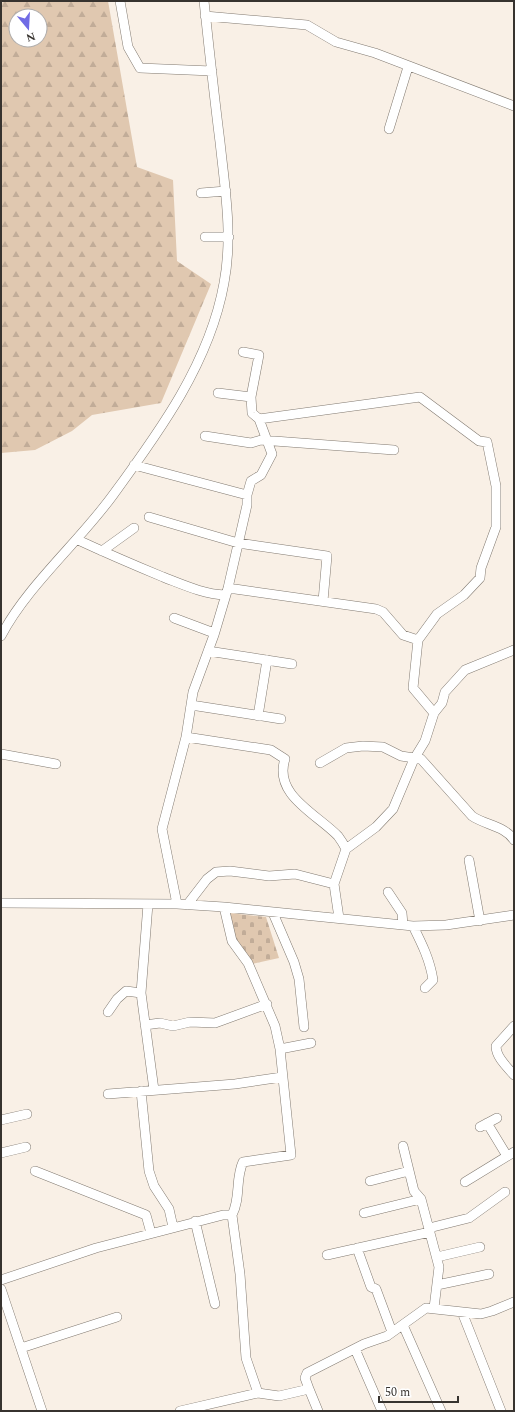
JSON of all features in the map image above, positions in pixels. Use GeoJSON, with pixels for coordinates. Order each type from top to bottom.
{"type":"FeatureCollection","features":[{"type":"Feature","properties":{"kind":"street"},"geometry":{"type":"LineString","coordinates":[[120,1],[128,47],[140,68],[212,71]]}},
{"type":"Feature","properties":{"kind":"street"},"geometry":{"type":"LineString","coordinates":[[1,636],[23,602],[78,540],[134,465],[165,421],[205,347],[224,284],[229,237],[226,191],[204,1]]}},
{"type":"Feature","properties":{"kind":"street"},"geometry":{"type":"LineString","coordinates":[[205,16],[307,25],[336,42],[375,53],[408,67],[514,106]]}},
{"type":"Feature","properties":{"kind":"street"},"geometry":{"type":"LineString","coordinates":[[389,130],[408,67]]}},
{"type":"Feature","properties":{"kind":"street"},"geometry":{"type":"LineString","coordinates":[[201,193],[226,191]]}},
{"type":"Feature","properties":{"kind":"street"},"geometry":{"type":"LineString","coordinates":[[205,237],[229,237]]}},
{"type":"Feature","properties":{"kind":"street"},"geometry":{"type":"LineString","coordinates":[[182,904],[162,829],[186,737],[193,692],[227,591],[248,504],[247,495],[251,481],[261,475],[272,454],[259,419],[252,413],[251,397],[259,355],[243,352]]}},
{"type":"Feature","properties":{"kind":"street"},"geometry":{"type":"LineString","coordinates":[[218,393],[251,397]]}},
{"type":"Feature","properties":{"kind":"street"},"geometry":{"type":"LineString","coordinates":[[259,419],[420,397],[479,441],[487,442],[496,486],[496,528],[481,568],[480,578],[464,595],[437,614],[418,640],[414,688],[434,713]]}},
{"type":"Feature","properties":{"kind":"street"},"geometry":{"type":"LineString","coordinates":[[205,436],[251,443],[261,440],[394,450]]}},
{"type":"Feature","properties":{"kind":"street"},"geometry":{"type":"LineString","coordinates":[[134,465],[247,495]]}},
{"type":"Feature","properties":{"kind":"street"},"geometry":{"type":"LineString","coordinates":[[149,517],[238,543],[327,556],[323,601]]}},
{"type":"Feature","properties":{"kind":"street"},"geometry":{"type":"LineString","coordinates":[[102,551],[134,528]]}},
{"type":"Feature","properties":{"kind":"street"},"geometry":{"type":"LineString","coordinates":[[78,540],[209,594],[227,591],[323,601],[382,612],[403,635],[418,640]]}},
{"type":"Feature","properties":{"kind":"street"},"geometry":{"type":"LineString","coordinates":[[174,618],[214,633]]}},
{"type":"Feature","properties":{"kind":"street"},"geometry":{"type":"LineString","coordinates":[[208,650],[292,664]]}},
{"type":"Feature","properties":{"kind":"street"},"geometry":{"type":"LineString","coordinates":[[339,918],[334,884],[346,849],[376,827],[393,809],[414,759],[425,741],[434,713],[442,702],[445,692],[465,670],[514,650]]}},
{"type":"Feature","properties":{"kind":"street"},"geometry":{"type":"LineString","coordinates":[[258,716],[267,660]]}},
{"type":"Feature","properties":{"kind":"street"},"geometry":{"type":"LineString","coordinates":[[191,705],[281,719]]}},
{"type":"Feature","properties":{"kind":"street"},"geometry":{"type":"LineString","coordinates":[[186,737],[271,750],[285,759],[282,768],[285,783],[291,794],[338,836],[346,849]]}},
{"type":"Feature","properties":{"kind":"street"},"geometry":{"type":"LineString","coordinates":[[320,763],[346,748],[363,746],[383,747],[414,759],[421,759],[472,816],[481,822],[504,830],[514,840]]}},
{"type":"Feature","properties":{"kind":"street"},"geometry":{"type":"LineString","coordinates":[[1,754],[56,764]]}},
{"type":"Feature","properties":{"kind":"street"},"geometry":{"type":"LineString","coordinates":[[468,860],[480,921]]}},
{"type":"Feature","properties":{"kind":"street"},"geometry":{"type":"LineString","coordinates":[[182,904],[216,872],[230,871],[269,876],[295,874],[334,884]]}},
{"type":"Feature","properties":{"kind":"street"},"geometry":{"type":"LineString","coordinates":[[388,892],[402,913],[403,925]]}},
{"type":"Feature","properties":{"kind":"street"},"geometry":{"type":"LineString","coordinates":[[1,903],[182,904],[413,926],[446,925],[514,915]]}},
{"type":"Feature","properties":{"kind":"street"},"geometry":{"type":"LineString","coordinates":[[148,904],[141,993],[154,1090]]}},
{"type":"Feature","properties":{"kind":"street"},"geometry":{"type":"LineString","coordinates":[[224,907],[232,941],[248,962],[275,1026],[280,1050],[291,1155],[243,1162],[240,1168],[237,1206],[232,1215],[240,1274],[246,1358],[258,1393]]}},
{"type":"Feature","properties":{"kind":"street"},"geometry":{"type":"LineString","coordinates":[[273,912],[294,962],[299,978],[304,1027]]}},
{"type":"Feature","properties":{"kind":"street"},"geometry":{"type":"LineString","coordinates":[[413,926],[427,953],[431,969],[433,980],[425,988]]}},
{"type":"Feature","properties":{"kind":"street"},"geometry":{"type":"LineString","coordinates":[[108,1012],[117,999],[126,991],[141,993]]}},
{"type":"Feature","properties":{"kind":"street"},"geometry":{"type":"LineString","coordinates":[[145,1025],[160,1023],[173,1026],[190,1022],[215,1023],[267,1004]]}},
{"type":"Feature","properties":{"kind":"street"},"geometry":{"type":"LineString","coordinates":[[514,1026],[496,1046],[496,1050],[502,1061],[514,1075]]}},
{"type":"Feature","properties":{"kind":"street"},"geometry":{"type":"LineString","coordinates":[[280,1050],[311,1043]]}},
{"type":"Feature","properties":{"kind":"street"},"geometry":{"type":"LineString","coordinates":[[108,1094],[141,1090],[162,1091],[235,1084],[282,1077]]}},
{"type":"Feature","properties":{"kind":"street"},"geometry":{"type":"LineString","coordinates":[[141,1090],[149,1171],[154,1186],[169,1209],[173,1227]]}},
{"type":"Feature","properties":{"kind":"street"},"geometry":{"type":"LineString","coordinates":[[1,1120],[27,1114]]}},
{"type":"Feature","properties":{"kind":"street"},"geometry":{"type":"LineString","coordinates":[[465,1182],[511,1154],[484,1125],[496,1118]]}},
{"type":"Feature","properties":{"kind":"street"},"geometry":{"type":"LineString","coordinates":[[403,1146],[414,1191],[421,1199],[437,1257],[439,1268],[434,1308]]}},
{"type":"Feature","properties":{"kind":"street"},"geometry":{"type":"LineString","coordinates":[[1,1154],[26,1147]]}},
{"type":"Feature","properties":{"kind":"street"},"geometry":{"type":"LineString","coordinates":[[35,1171],[146,1214],[151,1233]]}},
{"type":"Feature","properties":{"kind":"street"},"geometry":{"type":"LineString","coordinates":[[370,1181],[409,1171]]}},
{"type":"Feature","properties":{"kind":"street"},"geometry":{"type":"LineString","coordinates":[[327,1255],[429,1230],[469,1218],[505,1192]]}},
{"type":"Feature","properties":{"kind":"street"},"geometry":{"type":"LineString","coordinates":[[364,1213],[421,1199]]}},
{"type":"Feature","properties":{"kind":"street"},"geometry":{"type":"LineString","coordinates":[[1,1280],[96,1248],[195,1221],[223,1215],[232,1215]]}},
{"type":"Feature","properties":{"kind":"street"},"geometry":{"type":"LineString","coordinates":[[195,1221],[215,1304]]}},
{"type":"Feature","properties":{"kind":"street"},"geometry":{"type":"LineString","coordinates":[[437,1257],[480,1247]]}},
{"type":"Feature","properties":{"kind":"street"},"geometry":{"type":"LineString","coordinates":[[357,1248],[371,1287],[376,1289],[392,1332]]}},
{"type":"Feature","properties":{"kind":"street"},"geometry":{"type":"LineString","coordinates":[[438,1285],[489,1274]]}},
{"type":"Feature","properties":{"kind":"street"},"geometry":{"type":"LineString","coordinates":[[1,1289],[42,1411]]}},
{"type":"Feature","properties":{"kind":"street"},"geometry":{"type":"LineString","coordinates":[[318,1411],[305,1378],[307,1373],[315,1367],[392,1332],[426,1308],[481,1314],[514,1302]]}},
{"type":"Feature","properties":{"kind":"street"},"geometry":{"type":"LineString","coordinates":[[462,1312],[501,1411]]}},
{"type":"Feature","properties":{"kind":"street"},"geometry":{"type":"LineString","coordinates":[[21,1348],[117,1317]]}},
{"type":"Feature","properties":{"kind":"street"},"geometry":{"type":"LineString","coordinates":[[403,1325],[440,1411]]}},
{"type":"Feature","properties":{"kind":"street"},"geometry":{"type":"LineString","coordinates":[[355,1349],[382,1411]]}},
{"type":"Feature","properties":{"kind":"street"},"geometry":{"type":"LineString","coordinates":[[180,1411],[202,1409],[258,1393],[279,1396],[309,1390]]}},
{"type":"Feature","properties":{"kind":"green space"},"geometry":{"type":"Polygon","coordinates":[[[3,1],[108,1],[137,167],[173,180],[177,261],[211,284],[161,403],[92,415],[72,431],[35,450],[1,453],[1,7],[3,1]]]}},
{"type":"Feature","properties":{"kind":"green space"},"geometry":{"type":"Polygon","coordinates":[[[229,913],[266,917],[279,958],[252,964],[234,940],[229,913]]]}}]}
